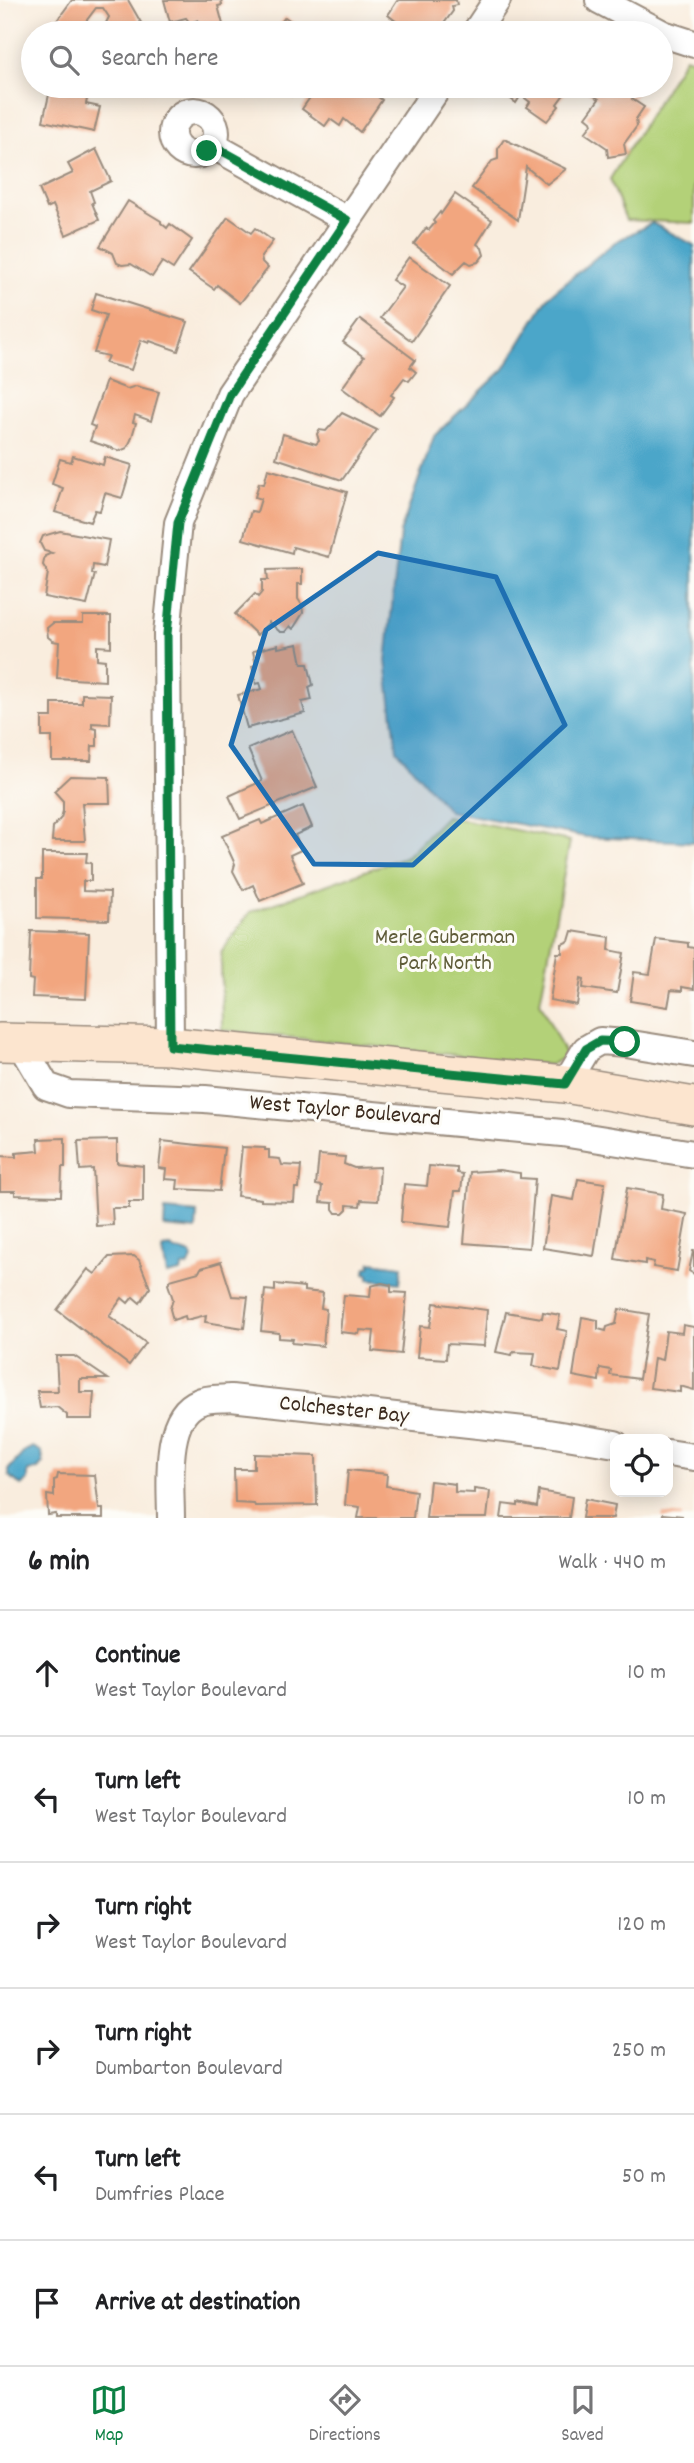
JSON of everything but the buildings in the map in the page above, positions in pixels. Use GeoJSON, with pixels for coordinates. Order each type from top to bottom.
{"type":"FeatureCollection","features":[{"type":"Feature","properties":{"kind":"street"},"geometry":{"type":"LineString","coordinates":[[483,21],[498,0]]}},
{"type":"Feature","properties":{"kind":"street"},"geometry":{"type":"LineString","coordinates":[[599,0],[639,21]]}},
{"type":"Feature","properties":{"kind":"street"},"geometry":{"type":"LineString","coordinates":[[673,37],[694,44]]}},
{"type":"Feature","properties":{"kind":"street"},"geometry":{"type":"LineString","coordinates":[[170,1046],[167,634],[178,523],[230,394],[431,98]]}},
{"type":"Feature","properties":{"kind":"street"},"geometry":{"type":"LineString","coordinates":[[212,145],[347,220]]}},
{"type":"Feature","properties":{"kind":"street"},"geometry":{"type":"LineString","coordinates":[[565,1084],[586,1049],[600,1041],[625,1042],[694,1054]]}},
{"type":"Feature","properties":{"kind":"street","name":"West Taylor Boulevard"},"geometry":{"type":"LineString","coordinates":[[10,1042],[170,1046],[565,1084],[694,1106]]}},
{"type":"Feature","properties":{"kind":"street","name":"West Taylor Boulevard"},"geometry":{"type":"LineString","coordinates":[[10,1042],[46,1086],[69,1094],[205,1099],[260,1104],[562,1133],[694,1154]]}},
{"type":"Feature","properties":{"kind":"street","name":"Colchester Bay"},"geometry":{"type":"LineString","coordinates":[[171,1518],[172,1443],[179,1419],[198,1402],[231,1398],[542,1432],[610,1443]]}},
{"type":"Feature","properties":{"kind":"street"},"geometry":{"type":"LineString","coordinates":[[673,1454],[694,1457]]}},
{"type":"Feature","properties":{"kind":"highlighted area"},"geometry":{"type":"Polygon","coordinates":[[[378,553],[496,577],[565,725],[413,865],[314,864],[231,745],[266,630],[378,553]]]}},
{"type":"Feature","properties":{"kind":"green space"},"geometry":{"type":"Polygon","coordinates":[[[685,57],[694,60],[694,223],[626,220],[610,179],[660,98],[673,98],[673,77],[685,57]]]}},
{"type":"Feature","properties":{"kind":"green space","name":"Merle Guberman Park North"},"geometry":{"type":"Polygon","coordinates":[[[446,816],[570,841],[540,1002],[566,1056],[550,1065],[222,1030],[221,953],[250,912],[407,856],[446,816]]]}},
{"type":"Feature","properties":{"kind":"water"},"geometry":{"type":"Polygon","coordinates":[[[652,223],[694,245],[694,842],[586,837],[449,811],[397,750],[386,661],[400,533],[434,436],[504,369],[549,296],[615,242],[652,223]]]}},
{"type":"Feature","properties":{"kind":"water"},"geometry":{"type":"Polygon","coordinates":[[[165,1210],[197,1213],[196,1230],[164,1227],[165,1210]]]}},
{"type":"Feature","properties":{"kind":"water"},"geometry":{"type":"Polygon","coordinates":[[[171,1247],[175,1251],[191,1254],[192,1258],[189,1266],[183,1267],[181,1272],[167,1275],[163,1251],[164,1248],[171,1247]]]}},
{"type":"Feature","properties":{"kind":"water"},"geometry":{"type":"Polygon","coordinates":[[[371,1262],[402,1266],[400,1283],[369,1279],[369,1274],[365,1273],[371,1262]]]}},
{"type":"Feature","properties":{"kind":"water"},"geometry":{"type":"Polygon","coordinates":[[[33,1447],[42,1452],[43,1463],[38,1469],[28,1471],[28,1480],[21,1486],[9,1475],[9,1469],[25,1451],[33,1447]]]}},
{"type":"Feature","properties":{"kind":"route"},"geometry":{"type":"LineString","coordinates":[[207,151],[212,145],[347,220],[230,394],[178,523],[167,634],[170,1046],[565,1084],[586,1049],[600,1041],[625,1042]]}}]}
